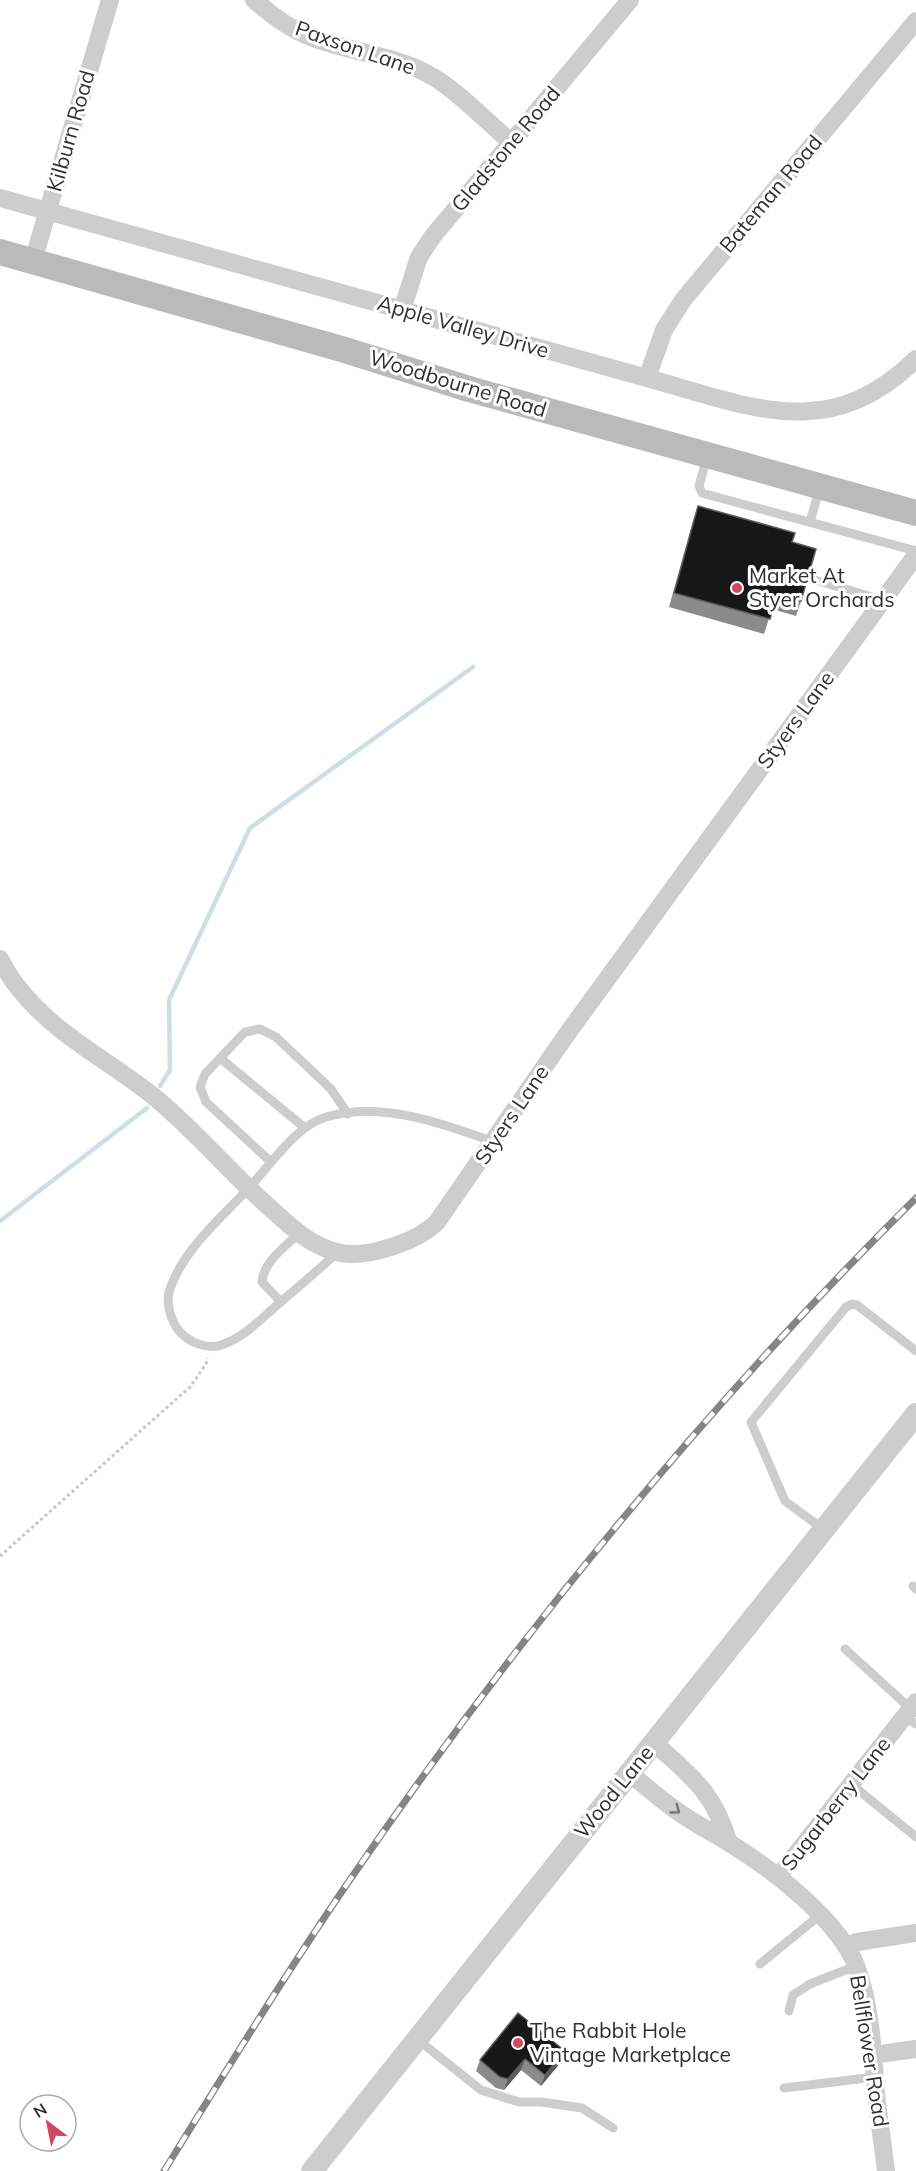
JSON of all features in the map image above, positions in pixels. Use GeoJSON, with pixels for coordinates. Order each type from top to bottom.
{"type":"FeatureCollection","features":[{"type":"Feature","properties":{"kind":"main road","name":"Woodbourne Road"},"geometry":{"type":"LineString","coordinates":[[0,252],[345,350],[470,389],[916,513]]}},
{"type":"Feature","properties":{"kind":"street","name":"Kilburn Road"},"geometry":{"type":"LineString","coordinates":[[33,261],[110,0]]}},
{"type":"Feature","properties":{"kind":"street","name":"Paxson Lane"},"geometry":{"type":"LineString","coordinates":[[254,0],[291,28],[315,39],[399,62],[427,74],[446,86],[511,142]]}},
{"type":"Feature","properties":{"kind":"street","name":"Gladstone Road"},"geometry":{"type":"LineString","coordinates":[[402,310],[419,257],[433,236],[630,0]]}},
{"type":"Feature","properties":{"kind":"street","name":"Bateman Road"},"geometry":{"type":"LineString","coordinates":[[647,378],[664,330],[683,300],[916,21]]}},
{"type":"Feature","properties":{"kind":"street","name":"Apple Valley Drive"},"geometry":{"type":"LineString","coordinates":[[0,198],[647,378],[781,412],[833,408],[858,401],[882,388],[916,359]]}},
{"type":"Feature","properties":{"kind":"street","name":"Styers Lane"},"geometry":{"type":"LineString","coordinates":[[0,959],[22,992],[56,1026],[158,1101],[198,1137],[248,1189],[298,1234],[337,1253],[365,1252],[401,1244],[426,1232],[437,1222],[567,1034],[916,553]]}},
{"type":"Feature","properties":{"kind":"street","name":"Wood Lane"},"geometry":{"type":"LineString","coordinates":[[312,2171],[916,1414]]}},
{"type":"Feature","properties":{"kind":"street","name":"Sugarberry Lane"},"geometry":{"type":"LineString","coordinates":[[777,1877],[851,1784],[912,1713]]}},
{"type":"Feature","properties":{"kind":"street"},"geometry":{"type":"LineString","coordinates":[[653,1742],[695,1779],[710,1798],[721,1817],[729,1843]]}},
{"type":"Feature","properties":{"kind":"street","name":"Bellflower Road"},"geometry":{"type":"LineString","coordinates":[[630,1774],[675,1810],[729,1843],[777,1877],[820,1915],[846,1946],[856,1966],[863,1990],[886,2171]]}},
{"type":"Feature","properties":{"kind":"street"},"geometry":{"type":"LineString","coordinates":[[846,1946],[857,1942],[916,1933]]}},
{"type":"Feature","properties":{"kind":"street"},"geometry":{"type":"LineString","coordinates":[[873,2055],[916,2049]]}},
{"type":"Feature","properties":{"kind":"lane"},"geometry":{"type":"LineString","coordinates":[[707,455],[699,486],[702,493],[916,553]]}},
{"type":"Feature","properties":{"kind":"lane"},"geometry":{"type":"LineString","coordinates":[[810,522],[820,487]]}},
{"type":"Feature","properties":{"kind":"lane"},"geometry":{"type":"LineString","coordinates":[[815,580],[882,600]]}},
{"type":"Feature","properties":{"kind":"lane"},"geometry":{"type":"LineString","coordinates":[[271,1162],[206,1102],[200,1087],[205,1074],[245,1032],[260,1029],[276,1038],[331,1089],[348,1114]]}},
{"type":"Feature","properties":{"kind":"lane"},"geometry":{"type":"LineString","coordinates":[[220,1058],[305,1128]]}},
{"type":"Feature","properties":{"kind":"lane"},"geometry":{"type":"LineString","coordinates":[[337,1253],[243,1335],[220,1346],[208,1347],[180,1332],[169,1306],[168,1292],[176,1274],[202,1236],[305,1128],[326,1117],[374,1111],[436,1121],[494,1142]]}},
{"type":"Feature","properties":{"kind":"lane"},"geometry":{"type":"LineString","coordinates":[[281,1302],[262,1282],[263,1274],[266,1266],[298,1234]]}},
{"type":"Feature","properties":{"kind":"lane"},"geometry":{"type":"LineString","coordinates":[[823,1529],[785,1501],[751,1422],[846,1307],[852,1304],[857,1305],[916,1351]]}},
{"type":"Feature","properties":{"kind":"lane"},"geometry":{"type":"LineString","coordinates":[[845,1649],[912,1713]]}},
{"type":"Feature","properties":{"kind":"lane"},"geometry":{"type":"LineString","coordinates":[[851,1784],[916,1837]]}},
{"type":"Feature","properties":{"kind":"lane"},"geometry":{"type":"LineString","coordinates":[[760,1964],[820,1915]]}},
{"type":"Feature","properties":{"kind":"lane"},"geometry":{"type":"LineString","coordinates":[[789,2011],[793,1995],[810,1984],[856,1966]]}},
{"type":"Feature","properties":{"kind":"lane"},"geometry":{"type":"LineString","coordinates":[[417,2039],[482,2090],[519,2102],[541,2102],[582,2108],[613,2128]]}},
{"type":"Feature","properties":{"kind":"lane"},"geometry":{"type":"LineString","coordinates":[[784,2088],[875,2077]]}},
{"type":"Feature","properties":{"kind":"path"},"geometry":{"type":"LineString","coordinates":[[0,1556],[190,1387],[206,1364],[208,1347]]}},
{"type":"Feature","properties":{"kind":"building"},"geometry":{"type":"Polygon","coordinates":[[[698,506],[795,533],[792,542],[816,549],[801,601],[777,594],[770,619],[674,593],[698,506]]]}},
{"type":"Feature","properties":{"kind":"building","name":"The Rabbit Hole Vintage Marketplace"},"geometry":{"type":"Polygon","coordinates":[[[518,2013],[565,2051],[545,2075],[525,2059],[508,2079],[500,2077],[480,2060],[518,2013]]]}},
{"type":"Feature","properties":{"kind":"waterway"},"geometry":{"type":"LineString","coordinates":[[160,1086],[170,1070],[169,1000],[250,828],[473,667]]}},
{"type":"Feature","properties":{"kind":"waterway"},"geometry":{"type":"LineString","coordinates":[[0,1221],[147,1108]]}},
{"type":"Feature","properties":{"kind":"railway"},"geometry":{"type":"LineString","coordinates":[[164,2171],[347,1884],[411,1793],[545,1614],[688,1442],[762,1359],[916,1198]]}},
{"type":"Feature","properties":{"kind":"place","name":"Market At Styer Orchards"},"geometry":{"type":"Point","coordinates":[737,588]}},
{"type":"Feature","properties":{"kind":"place","name":"The Rabbit Hole Vintage Marketplace"},"geometry":{"type":"Point","coordinates":[518,2043]}}]}
